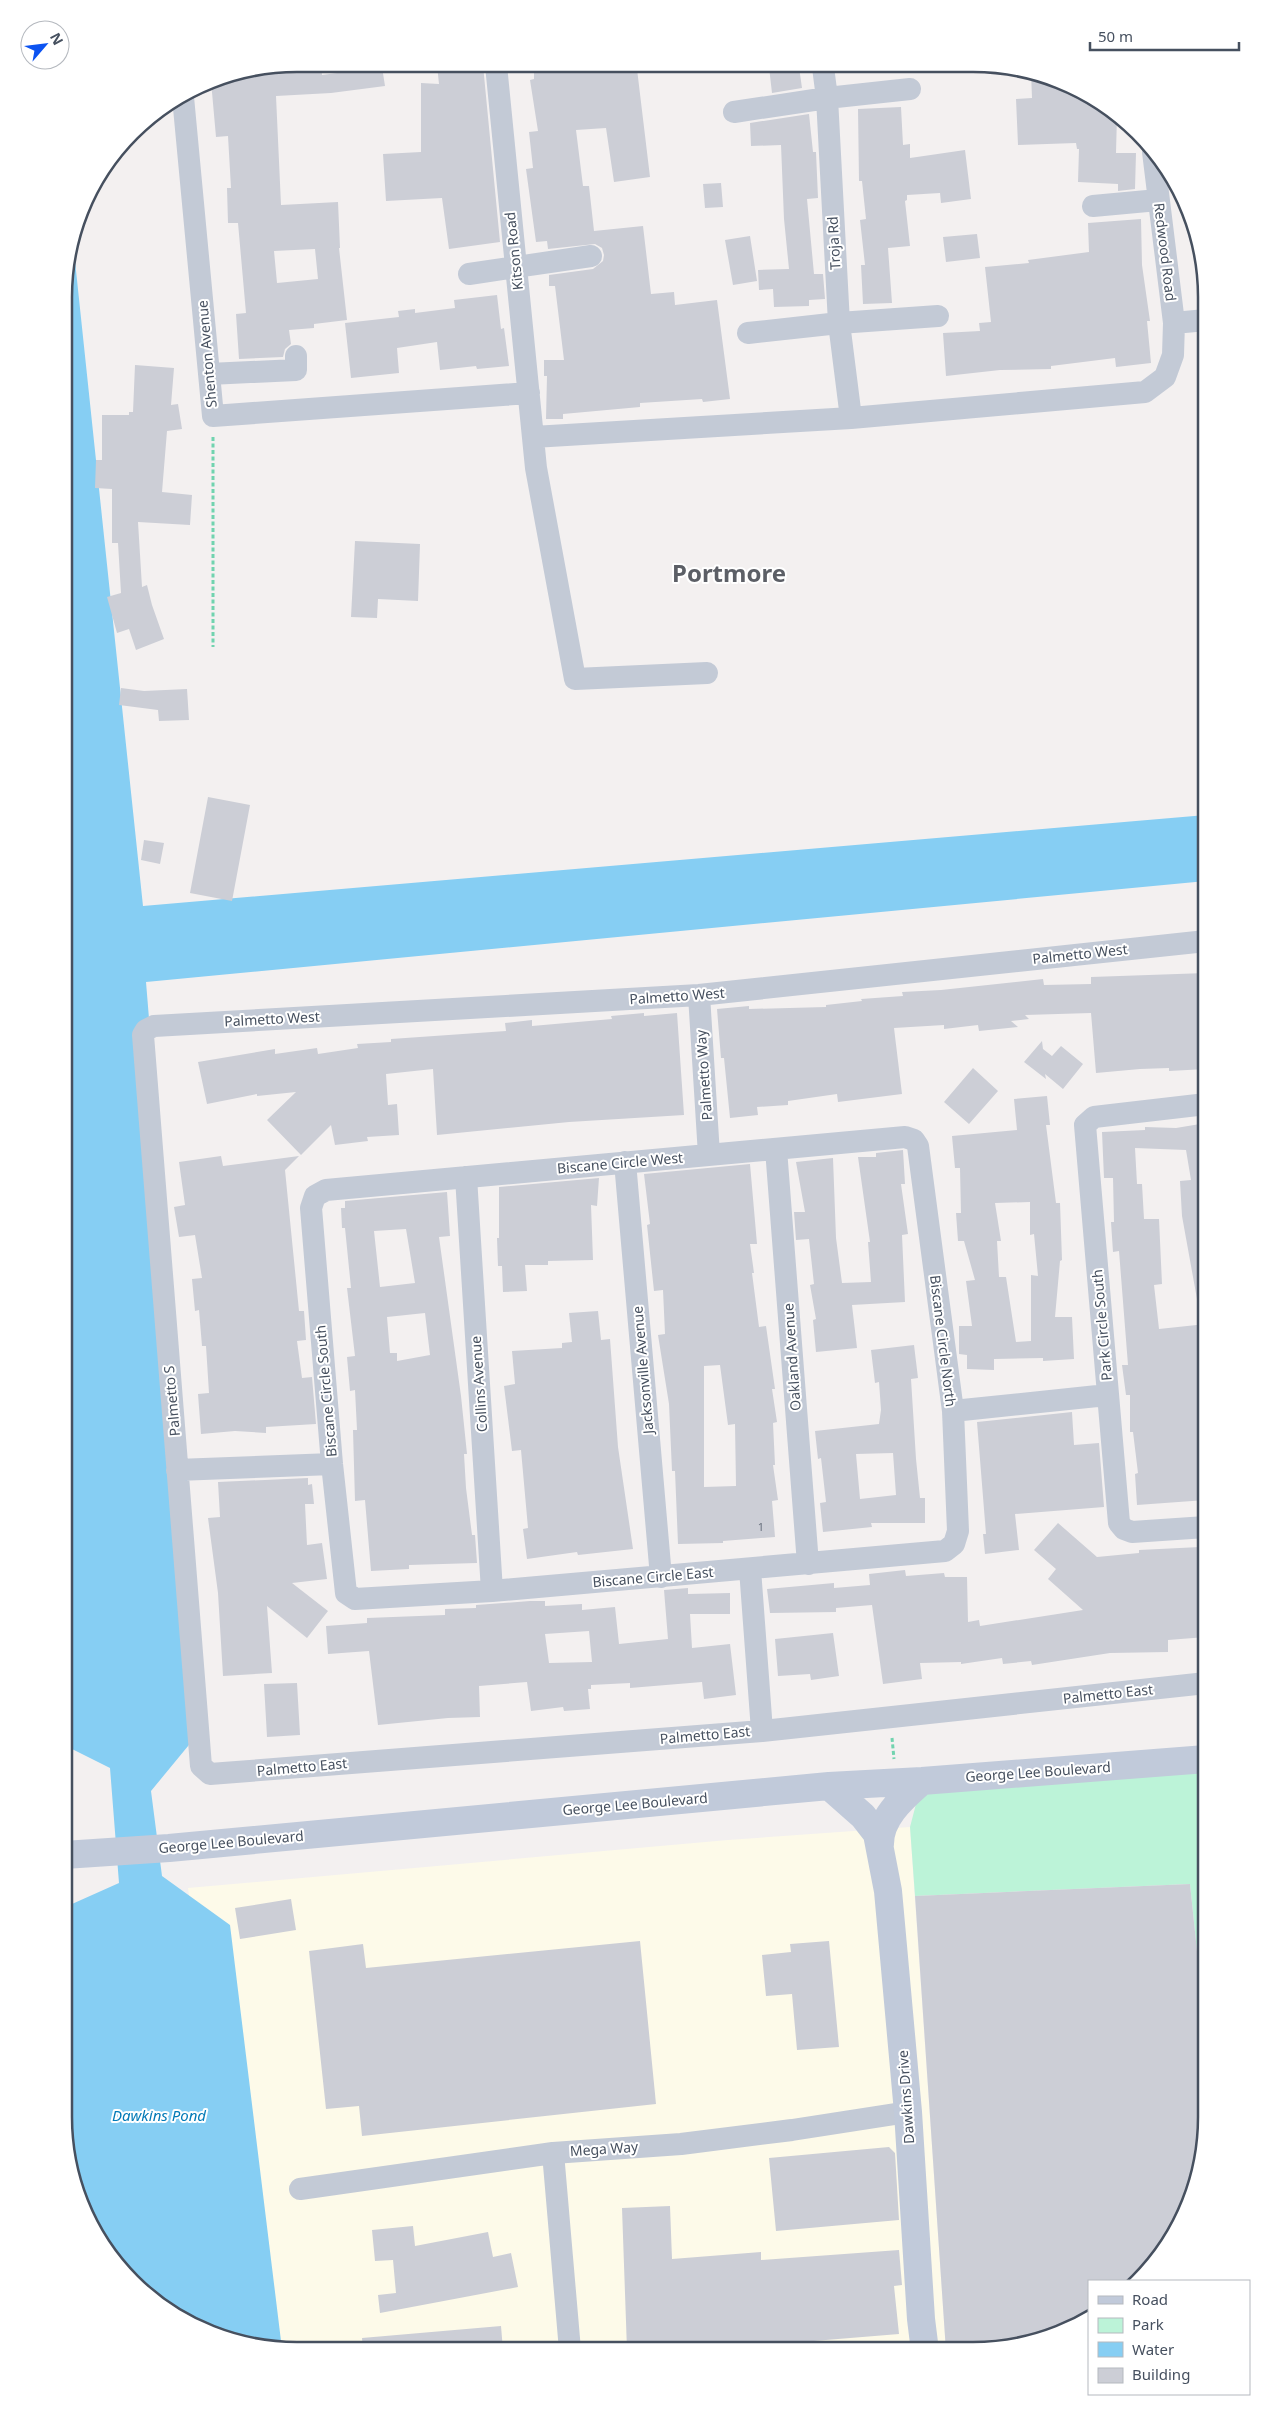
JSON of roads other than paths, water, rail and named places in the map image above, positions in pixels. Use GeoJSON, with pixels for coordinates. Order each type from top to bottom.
{"type":"FeatureCollection","features":[{"type":"Feature","properties":{"kind":"main road","name":"George Lee Boulevard"},"geometry":{"type":"LineString","coordinates":[[72,1855],[829,1786],[909,1782],[1198,1760]]}},
{"type":"Feature","properties":{"kind":"main road","name":"Dawkins Drive"},"geometry":{"type":"LineString","coordinates":[[880,1844],[881,1833],[909,1782]]}},
{"type":"Feature","properties":{"kind":"main road","name":"Dawkins Drive"},"geometry":{"type":"LineString","coordinates":[[829,1786],[863,1816],[877,1834],[880,1844],[888,1891],[908,2112],[924,2342]]}},
{"type":"Feature","properties":{"kind":"street","name":"Kitson Road"},"geometry":{"type":"LineString","coordinates":[[497,72],[536,468],[575,679],[707,673]]}},
{"type":"Feature","properties":{"kind":"street","name":"Troja Rd"},"geometry":{"type":"LineString","coordinates":[[824,72],[827,98],[839,323],[851,418]]}},
{"type":"Feature","properties":{"kind":"street"},"geometry":{"type":"LineString","coordinates":[[734,112],[827,98],[910,89]]}},
{"type":"Feature","properties":{"kind":"street","name":"Shenton Avenue"},"geometry":{"type":"LineString","coordinates":[[184,104],[213,416],[529,393]]}},
{"type":"Feature","properties":{"kind":"street","name":"Redwood Road"},"geometry":{"type":"LineString","coordinates":[[533,437],[851,418],[1145,392],[1165,377],[1173,355],[1174,323],[1154,165]]}},
{"type":"Feature","properties":{"kind":"street"},"geometry":{"type":"LineString","coordinates":[[1093,206],[1158,200]]}},
{"type":"Feature","properties":{"kind":"street"},"geometry":{"type":"LineString","coordinates":[[469,274],[515,269],[591,256]]}},
{"type":"Feature","properties":{"kind":"street"},"geometry":{"type":"LineString","coordinates":[[748,333],[839,323],[938,316]]}},
{"type":"Feature","properties":{"kind":"street"},"geometry":{"type":"LineString","coordinates":[[1174,323],[1198,321]]}},
{"type":"Feature","properties":{"kind":"street"},"geometry":{"type":"LineString","coordinates":[[209,374],[296,370],[296,356]]}},
{"type":"Feature","properties":{"kind":"street","name":"Palmetto West"},"geometry":{"type":"LineString","coordinates":[[146,1030],[154,1026],[164,1025],[699,996],[1198,942]]}},
{"type":"Feature","properties":{"kind":"street","name":"Palmetto Way"},"geometry":{"type":"LineString","coordinates":[[699,996],[709,1155]]}},
{"type":"Feature","properties":{"kind":"street","name":"Palmetto S"},"geometry":{"type":"LineString","coordinates":[[146,1030],[143,1035],[177,1470],[201,1766],[204,1771]]}},
{"type":"Feature","properties":{"kind":"street","name":"Park Circle South"},"geometry":{"type":"LineString","coordinates":[[1198,1105],[1094,1117],[1085,1125],[1119,1523],[1124,1530],[1132,1532],[1198,1527]]}},
{"type":"Feature","properties":{"kind":"street","name":"Biscane Circle West"},"geometry":{"type":"LineString","coordinates":[[326,1190],[905,1137],[914,1140]]}},
{"type":"Feature","properties":{"kind":"street","name":"Biscane Circle North"},"geometry":{"type":"LineString","coordinates":[[914,1140],[918,1146],[953,1411],[958,1531],[954,1544]]}},
{"type":"Feature","properties":{"kind":"street","name":"Oakland Avenue"},"geometry":{"type":"LineString","coordinates":[[776,1149],[808,1564]]}},
{"type":"Feature","properties":{"kind":"street","name":"Jacksonville Avenue"},"geometry":{"type":"LineString","coordinates":[[625,1162],[661,1577]]}},
{"type":"Feature","properties":{"kind":"street","name":"Collins Avenue"},"geometry":{"type":"LineString","coordinates":[[466,1177],[492,1591]]}},
{"type":"Feature","properties":{"kind":"street","name":"Biscane Circle South"},"geometry":{"type":"LineString","coordinates":[[326,1190],[315,1196],[311,1208],[332,1464],[346,1593],[350,1597]]}},
{"type":"Feature","properties":{"kind":"street"},"geometry":{"type":"LineString","coordinates":[[953,1411],[1107,1395]]}},
{"type":"Feature","properties":{"kind":"street"},"geometry":{"type":"LineString","coordinates":[[177,1470],[332,1464]]}},
{"type":"Feature","properties":{"kind":"street","name":"Biscane Circle East"},"geometry":{"type":"LineString","coordinates":[[350,1597],[355,1599],[492,1591],[661,1577],[945,1551],[954,1544]]}},
{"type":"Feature","properties":{"kind":"street"},"geometry":{"type":"LineString","coordinates":[[750,1569],[762,1730]]}},
{"type":"Feature","properties":{"kind":"street","name":"Palmetto East"},"geometry":{"type":"LineString","coordinates":[[204,1771],[210,1774],[762,1730],[1198,1684]]}},
{"type":"Feature","properties":{"kind":"street","name":"Mega Way"},"geometry":{"type":"LineString","coordinates":[[300,2190],[553,2153],[681,2144],[792,2130],[908,2112]]}},
{"type":"Feature","properties":{"kind":"street"},"geometry":{"type":"LineString","coordinates":[[553,2153],[569,2342]]}},
{"type":"Feature","properties":{"kind":"water","name":"Dawkins Pond"},"geometry":{"type":"Polygon","coordinates":[[[75,263],[143,906],[1198,816],[1198,882],[146,982],[207,1723],[151,1791],[162,1876],[230,1925],[281,2342],[268,2341],[225,2331],[172,2305],[138,2277],[110,2243],[84,2190],[74,2147],[72,2118],[72,1904],[119,1883],[110,1768],[72,1749],[72,298],[75,263]]]}},
{"type":"Feature","properties":{"kind":"district","name":"Portmore"},"geometry":{"type":"Point","coordinates":[729,574]}}]}
